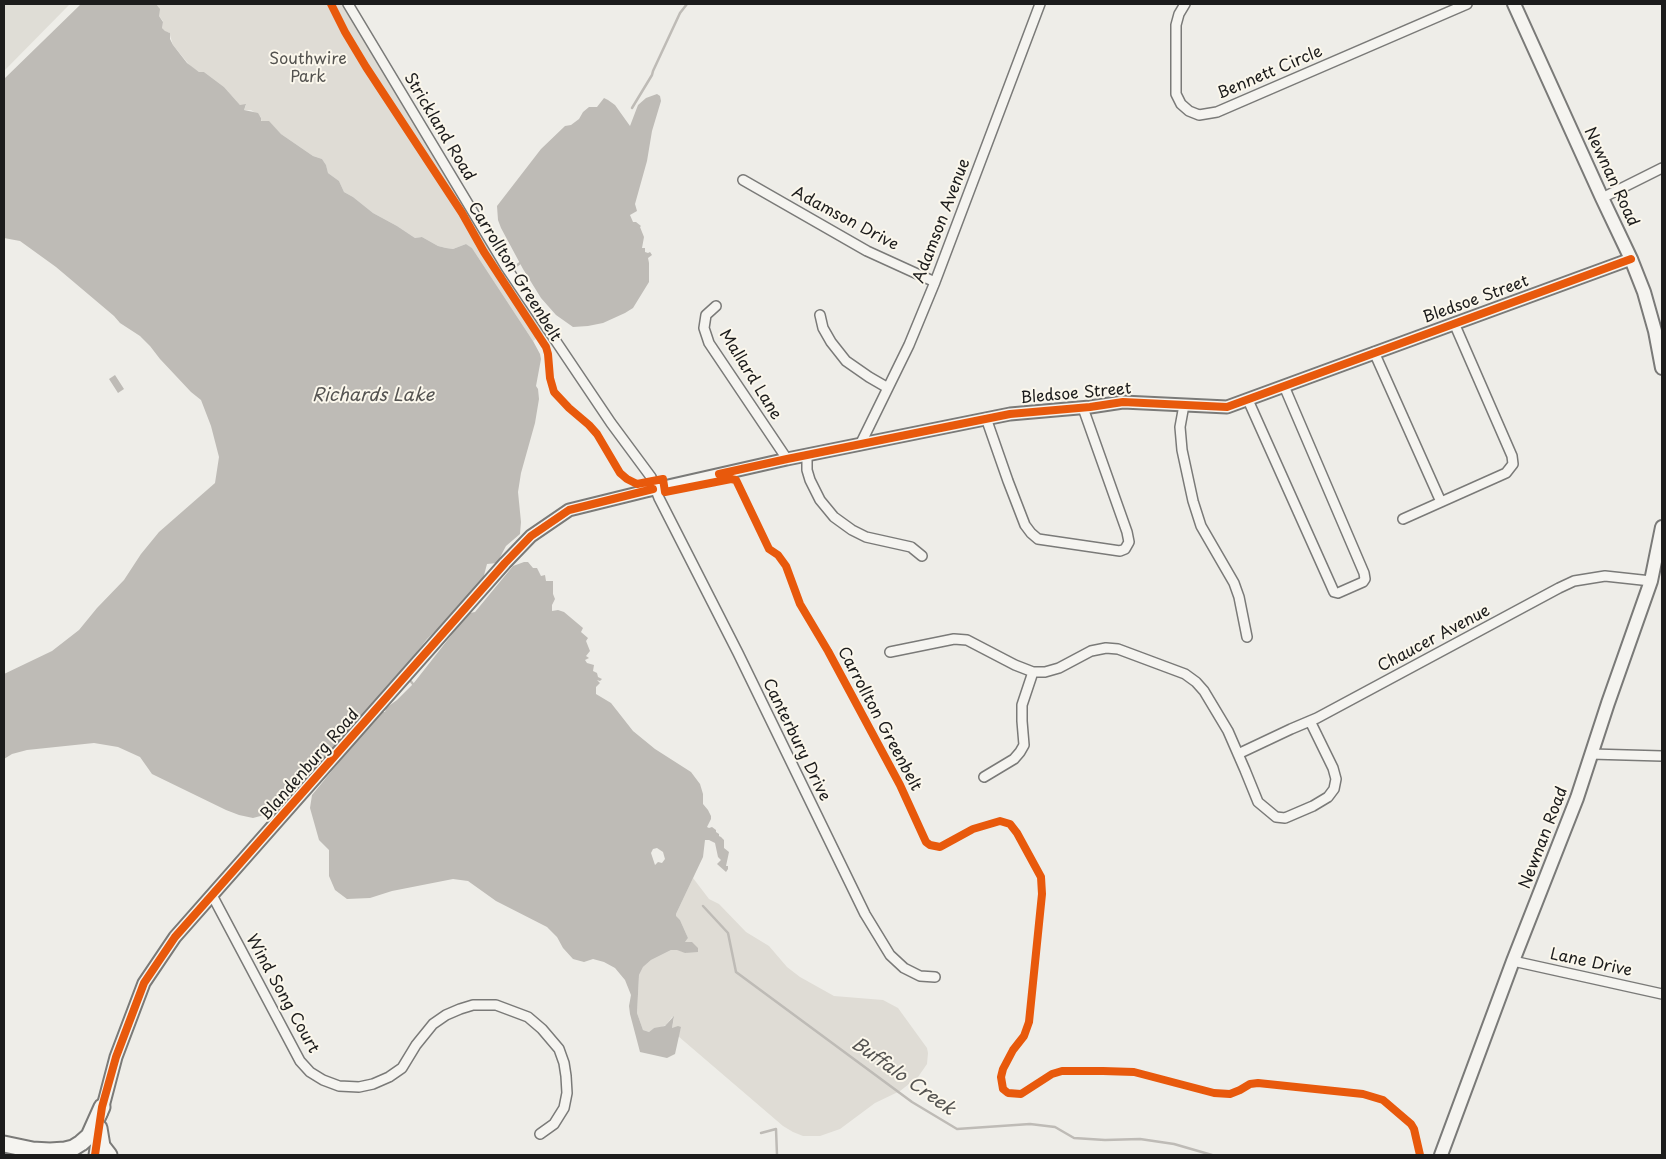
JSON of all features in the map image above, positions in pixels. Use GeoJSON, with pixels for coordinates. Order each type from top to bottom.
{"type":"FeatureCollection","features":[{"type":"Feature","properties":{"kind":"highway"},"geometry":{"type":"LineString","coordinates":[[32,1150],[65,1150],[82,1143],[89,1136],[102,1107]]}},
{"type":"Feature","properties":{"kind":"highway"},"geometry":{"type":"LineString","coordinates":[[99,1128],[102,1146],[109,1155]]}},
{"type":"Feature","properties":{"kind":"highway"},"geometry":{"type":"LineString","coordinates":[[4,1144],[56,1155]]}},
{"type":"Feature","properties":{"kind":"main road","name":"Newnan Road"},"geometry":{"type":"LineString","coordinates":[[1514,4],[1631,259],[1644,292],[1655,331],[1662,368]]}},
{"type":"Feature","properties":{"kind":"main road","name":"Newnan Road"},"geometry":{"type":"LineString","coordinates":[[1441,1155],[1513,961],[1577,798],[1651,581],[1662,527]]}},
{"type":"Feature","properties":{"kind":"street","name":"Strickland Road"},"geometry":{"type":"LineString","coordinates":[[348,4],[506,267],[611,423],[651,477],[656,489]]}},
{"type":"Feature","properties":{"kind":"street","name":"Adamson Avenue"},"geometry":{"type":"LineString","coordinates":[[860,444],[909,345],[935,282],[1040,4]]}},
{"type":"Feature","properties":{"kind":"street","name":"Bennett Circle"},"geometry":{"type":"LineString","coordinates":[[1185,4],[1179,14],[1176,25],[1176,94],[1181,104],[1189,111],[1199,115],[1217,112],[1467,4]]}},
{"type":"Feature","properties":{"kind":"street"},"geometry":{"type":"LineString","coordinates":[[1602,198],[1662,168]]}},
{"type":"Feature","properties":{"kind":"street","name":"Adamson Drive"},"geometry":{"type":"LineString","coordinates":[[743,180],[867,251],[935,282]]}},
{"type":"Feature","properties":{"kind":"street","name":"Bledsoe Street"},"geometry":{"type":"LineString","coordinates":[[656,489],[787,459],[1010,414],[1083,408],[1123,402],[1227,407],[1631,259]]}},
{"type":"Feature","properties":{"kind":"street"},"geometry":{"type":"LineString","coordinates":[[1644,292],[1662,332]]}},
{"type":"Feature","properties":{"kind":"street","name":"Mallard Lane"},"geometry":{"type":"LineString","coordinates":[[716,306],[706,315],[704,328],[709,343],[787,459]]}},
{"type":"Feature","properties":{"kind":"street"},"geometry":{"type":"LineString","coordinates":[[820,315],[823,328],[846,361],[868,377],[888,388]]}},
{"type":"Feature","properties":{"kind":"street"},"geometry":{"type":"LineString","coordinates":[[1403,519],[1506,473],[1513,464],[1512,456],[1454,323]]}},
{"type":"Feature","properties":{"kind":"street"},"geometry":{"type":"LineString","coordinates":[[1374,352],[1441,502]]}},
{"type":"Feature","properties":{"kind":"street"},"geometry":{"type":"LineString","coordinates":[[1248,400],[1334,592],[1338,593],[1363,582],[1365,579],[1364,573],[1284,386]]}},
{"type":"Feature","properties":{"kind":"street"},"geometry":{"type":"LineString","coordinates":[[1184,405],[1180,427],[1182,450],[1192,502],[1201,526],[1240,597],[1247,637]]}},
{"type":"Feature","properties":{"kind":"street"},"geometry":{"type":"LineString","coordinates":[[986,418],[1011,490],[1030,533],[1038,539],[1120,551],[1125,549],[1129,542],[1127,532],[1083,408]]}},
{"type":"Feature","properties":{"kind":"street"},"geometry":{"type":"LineString","coordinates":[[807,456],[807,470],[810,480],[820,500],[834,517],[866,537],[911,547],[922,556]]}},
{"type":"Feature","properties":{"kind":"street","name":"Blandenburg Road"},"geometry":{"type":"LineString","coordinates":[[95,1155],[102,1107],[116,1057],[144,983],[175,937],[505,563],[531,536],[569,510],[656,489]]}},
{"type":"Feature","properties":{"kind":"street","name":"Canterbury Drive"},"geometry":{"type":"LineString","coordinates":[[656,489],[865,914],[890,955],[904,968],[920,976],[935,977]]}},
{"type":"Feature","properties":{"kind":"street","name":"Chaucer Avenue"},"geometry":{"type":"LineString","coordinates":[[1238,754],[1310,721],[1574,582],[1605,576],[1651,581]]}},
{"type":"Feature","properties":{"kind":"street"},"geometry":{"type":"LineString","coordinates":[[890,652],[954,640],[967,640],[1015,666],[1033,672],[1045,672],[1059,668],[1091,652],[1106,648],[1118,649],[1185,674],[1204,691],[1228,731],[1258,802],[1276,817],[1285,818],[1300,812],[1328,796],[1334,789],[1336,779],[1310,721]]}},
{"type":"Feature","properties":{"kind":"street"},"geometry":{"type":"LineString","coordinates":[[984,777],[1014,759],[1024,745],[1022,705],[1033,672]]}},
{"type":"Feature","properties":{"kind":"street"},"geometry":{"type":"LineString","coordinates":[[1591,754],[1662,756]]}},
{"type":"Feature","properties":{"kind":"street","name":"Wind Song Court"},"geometry":{"type":"LineString","coordinates":[[212,895],[300,1061],[310,1072],[323,1080],[339,1086],[359,1088],[389,1077],[402,1068],[416,1045],[433,1024],[446,1015],[460,1009],[473,1005],[496,1005],[528,1016],[542,1029],[558,1049],[564,1063],[566,1076],[567,1093],[564,1108],[554,1124],[540,1134]]}},
{"type":"Feature","properties":{"kind":"street","name":"Lane Drive"},"geometry":{"type":"LineString","coordinates":[[1513,961],[1662,994]]}},
{"type":"Feature","properties":{"kind":"shaded area"},"geometry":{"type":"Polygon","coordinates":[[[4,4],[70,4],[4,71],[4,4]]]}},
{"type":"Feature","properties":{"kind":"green space","name":"Southwire Park"},"geometry":{"type":"Polygon","coordinates":[[[156,4],[345,4],[499,262],[545,333],[533,341],[472,248],[466,244],[453,249],[446,248],[438,246],[422,237],[415,238],[373,213],[344,192],[339,181],[328,173],[322,159],[313,156],[281,134],[269,122],[260,120],[261,117],[251,110],[244,110],[246,105],[240,105],[224,87],[204,72],[199,72],[191,67],[173,45],[169,32],[165,32],[162,28],[163,21],[159,16],[159,8],[156,4]]]}},
{"type":"Feature","properties":{"kind":"green space"},"geometry":{"type":"Polygon","coordinates":[[[693,878],[709,899],[719,904],[746,932],[769,946],[787,967],[800,977],[834,996],[883,1000],[898,1008],[927,1048],[927,1064],[918,1077],[900,1091],[875,1103],[840,1129],[820,1136],[803,1136],[783,1126],[678,1036],[681,1027],[672,1028],[674,1018],[672,1017],[666,1025],[654,1028],[649,1032],[643,1030],[637,1013],[639,975],[643,967],[651,960],[671,950],[675,949],[687,953],[688,943],[685,942],[688,938],[680,920],[675,916],[693,878]]]}},
{"type":"Feature","properties":{"kind":"water","name":"Richards Lake"},"geometry":{"type":"Polygon","coordinates":[[[81,4],[156,4],[160,9],[159,16],[163,22],[162,28],[170,33],[173,45],[187,63],[199,72],[204,72],[224,87],[240,105],[246,104],[244,110],[258,113],[261,121],[269,121],[281,134],[313,156],[322,159],[328,173],[339,181],[344,192],[373,213],[415,238],[422,237],[438,246],[446,248],[453,249],[466,244],[472,248],[540,354],[541,359],[536,386],[539,399],[518,492],[521,522],[520,534],[506,546],[497,563],[487,564],[482,583],[455,613],[427,639],[392,684],[328,756],[304,777],[268,814],[253,818],[226,810],[152,774],[140,757],[118,747],[94,743],[27,750],[12,754],[4,759],[4,674],[52,651],[79,630],[124,580],[141,554],[159,532],[215,483],[219,457],[211,426],[201,400],[191,392],[150,346],[140,336],[120,323],[56,267],[20,241],[4,238],[4,79],[81,4]]]}},
{"type":"Feature","properties":{"kind":"water"},"geometry":{"type":"Polygon","coordinates":[[[657,94],[660,96],[661,101],[635,204],[637,211],[630,215],[633,222],[641,226],[644,237],[642,248],[645,248],[645,252],[650,252],[652,255],[648,258],[649,282],[633,308],[625,313],[603,323],[573,327],[556,315],[541,298],[501,228],[498,220],[497,206],[541,149],[565,126],[571,125],[579,119],[589,107],[597,107],[604,98],[615,105],[630,126],[638,105],[646,98],[657,94]]]}},
{"type":"Feature","properties":{"kind":"water"},"geometry":{"type":"Polygon","coordinates":[[[115,375],[124,389],[118,393],[109,379],[115,375]]]}},
{"type":"Feature","properties":{"kind":"water"},"geometry":{"type":"Polygon","coordinates":[[[528,562],[533,568],[537,568],[541,576],[545,575],[546,581],[553,581],[555,599],[552,611],[564,612],[583,628],[581,632],[588,638],[586,641],[590,651],[586,656],[589,658],[585,660],[587,663],[594,665],[593,671],[602,679],[600,681],[597,680],[600,683],[596,687],[596,694],[611,703],[633,731],[655,749],[691,772],[700,784],[703,804],[711,816],[707,827],[712,827],[716,830],[724,840],[724,848],[729,852],[726,866],[728,866],[728,869],[726,872],[717,864],[721,860],[718,857],[715,843],[705,840],[703,857],[676,914],[688,938],[685,942],[692,942],[698,948],[698,952],[685,953],[671,950],[651,960],[643,967],[639,975],[637,1013],[643,1030],[649,1032],[654,1028],[665,1026],[674,1016],[672,1028],[681,1027],[675,1054],[667,1058],[640,1052],[630,1014],[631,995],[625,980],[615,968],[593,959],[584,962],[573,959],[547,927],[496,901],[468,881],[453,879],[392,891],[370,898],[347,899],[335,890],[329,876],[329,850],[319,840],[310,808],[312,795],[380,712],[385,712],[386,708],[413,684],[457,628],[465,614],[475,612],[513,566],[528,562]],[[657,848],[653,849],[651,853],[655,865],[658,862],[662,863],[665,859],[663,852],[657,848]]]}},
{"type":"Feature","properties":{"kind":"waterway"},"geometry":{"type":"LineString","coordinates":[[632,108],[652,75],[680,13],[687,4]]}},
{"type":"Feature","properties":{"kind":"waterway"},"geometry":{"type":"LineString","coordinates":[[511,270],[520,263]]}},
{"type":"Feature","properties":{"kind":"waterway"},"geometry":{"type":"LineString","coordinates":[[500,277],[506,273]]}},
{"type":"Feature","properties":{"kind":"waterway","name":"Buffalo Creek"},"geometry":{"type":"LineString","coordinates":[[408,678],[413,684]]}},
{"type":"Feature","properties":{"kind":"waterway","name":"Buffalo Creek"},"geometry":{"type":"LineString","coordinates":[[703,906],[728,933],[736,972],[912,1102],[957,1129],[1030,1124],[1055,1127],[1074,1138],[1105,1140],[1140,1139],[1174,1144],[1212,1155]]}},
{"type":"Feature","properties":{"kind":"waterway"},"geometry":{"type":"LineString","coordinates":[[761,1133],[776,1129],[777,1155]]}},
{"type":"Feature","properties":{"kind":"cycle path","name":"Carrollton Greenbelt"},"geometry":{"type":"LineString","coordinates":[[331,4],[366,67],[462,213],[484,252],[546,347],[554,392],[597,434],[620,473],[637,484],[663,479],[665,492],[731,479],[736,480],[769,549],[778,555],[786,566],[800,604],[828,651],[900,785],[926,842],[940,847],[973,829],[1000,821],[1010,824],[1017,833],[1041,877],[1042,894],[1029,1022],[1024,1036],[1013,1050],[1003,1069],[1001,1077],[1003,1089],[1008,1093],[1021,1094],[1052,1074],[1062,1071],[1103,1071],[1134,1072],[1214,1093],[1230,1094],[1250,1084],[1258,1083],[1363,1094],[1383,1100],[1411,1124],[1420,1155]]}},
{"type":"Feature","properties":{"kind":"cycle path"},"geometry":{"type":"LineString","coordinates":[[719,474],[1010,414],[1123,402],[1227,407],[1631,259]]}},
{"type":"Feature","properties":{"kind":"cycle path"},"geometry":{"type":"LineString","coordinates":[[95,1155],[102,1107],[116,1057],[144,983],[175,937],[505,563],[531,536],[569,510],[653,489]]}}]}
